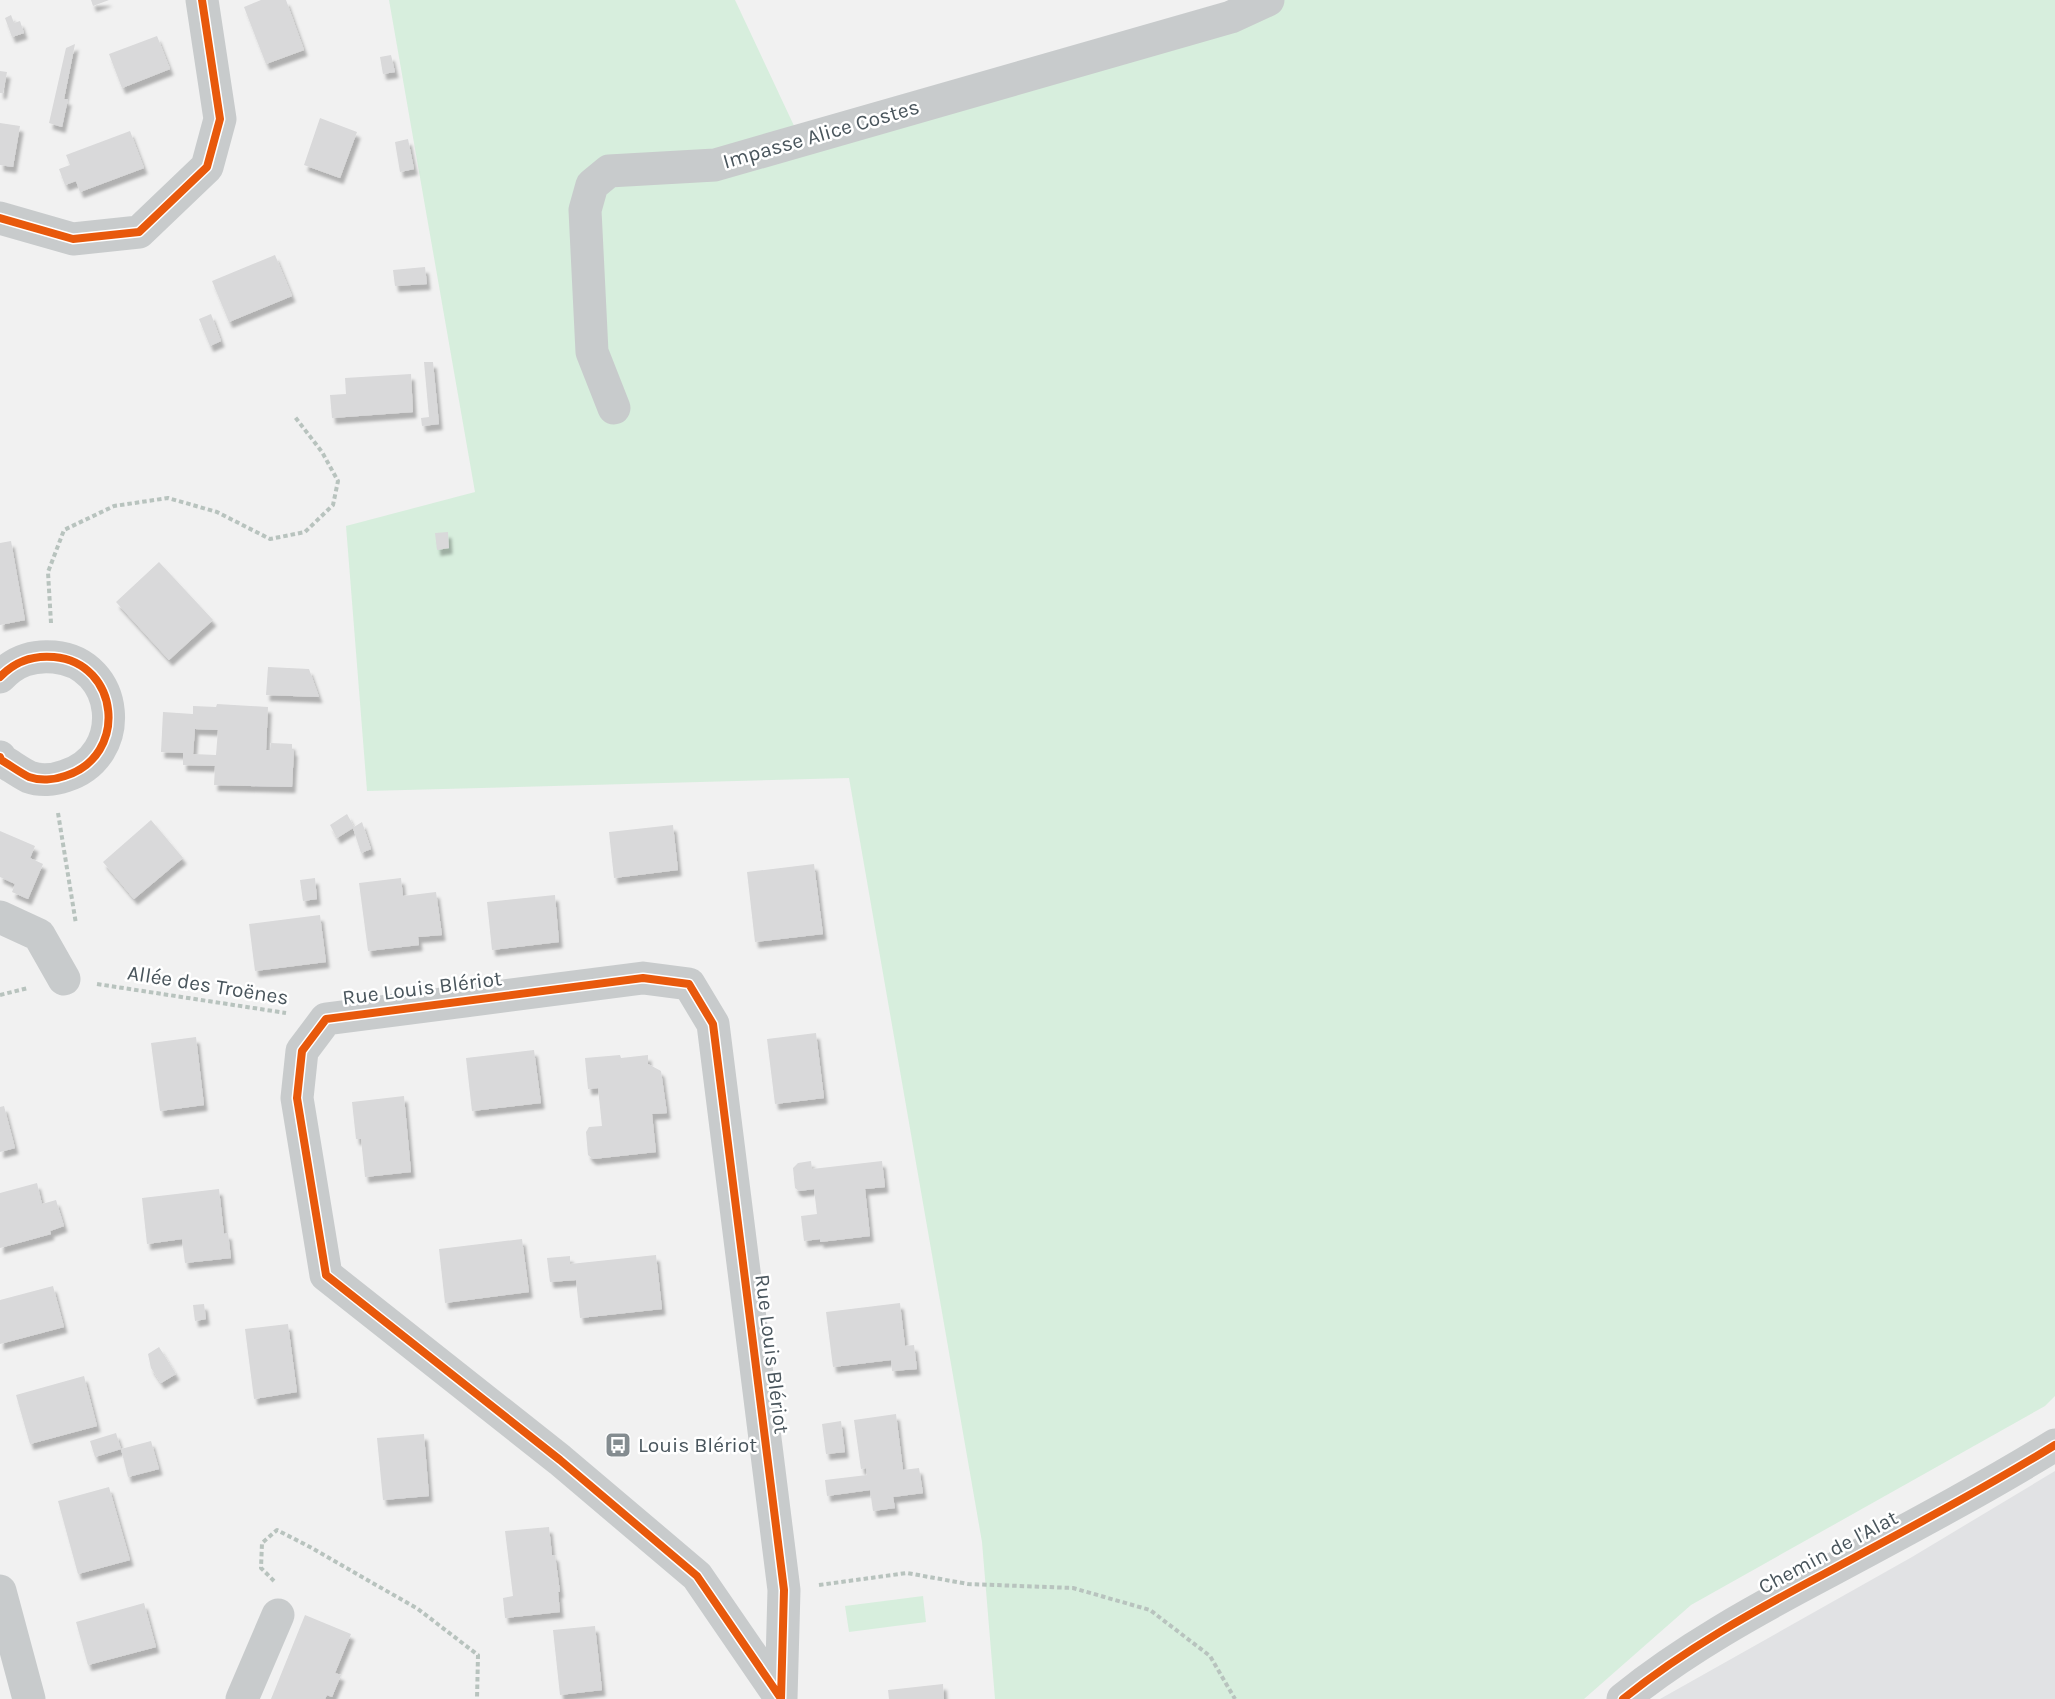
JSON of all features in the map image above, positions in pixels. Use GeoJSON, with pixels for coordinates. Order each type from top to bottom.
{"type":"FeatureCollection","features":[{"type":"Feature","properties":{"kind":"street"},"geometry":{"type":"LineString","coordinates":[[0,218],[74,239],[140,232],[207,167],[220,119],[202,0]]}},
{"type":"Feature","properties":{"kind":"street","name":"Impasse Alice Costes"},"geometry":{"type":"LineString","coordinates":[[614,408],[592,352],[585,210],[592,185],[609,171],[715,165],[1231,17],[1268,0]]}},
{"type":"Feature","properties":{"kind":"street"},"geometry":{"type":"LineString","coordinates":[[0,677],[9,668],[36,656],[69,659],[96,678],[109,706],[108,733],[97,756],[78,772],[53,780],[30,778],[1,760],[0,757]]}},
{"type":"Feature","properties":{"kind":"street"},"geometry":{"type":"LineString","coordinates":[[0,917],[39,934],[64,979]]}},
{"type":"Feature","properties":{"kind":"street","name":"Rue Louis Blériot"},"geometry":{"type":"LineString","coordinates":[[643,978],[689,984],[713,1024],[783,1590],[780,1698],[697,1576],[561,1460],[326,1275],[297,1098],[302,1051],[326,1019],[643,978]]}},
{"type":"Feature","properties":{"kind":"street","name":"Chemin de l'Alat"},"geometry":{"type":"LineString","coordinates":[[1623,1699],[1721,1630],[1945,1509],[2055,1445]]}},
{"type":"Feature","properties":{"kind":"street"},"geometry":{"type":"LineString","coordinates":[[0,1591],[29,1699]]}},
{"type":"Feature","properties":{"kind":"street"},"geometry":{"type":"LineString","coordinates":[[242,1699],[278,1615]]}},
{"type":"Feature","properties":{"kind":"path"},"geometry":{"type":"LineString","coordinates":[[53,657],[48,572],[64,530],[114,506],[168,498],[217,512],[270,539],[305,532],[333,506],[338,481],[322,452],[295,417]]}},
{"type":"Feature","properties":{"kind":"path"},"geometry":{"type":"LineString","coordinates":[[53,780],[76,926]]}},
{"type":"Feature","properties":{"kind":"path"},"geometry":{"type":"LineString","coordinates":[[278,1615],[288,1594],[261,1568],[262,1544],[277,1530],[418,1609],[478,1655],[477,1699]]}},
{"type":"Feature","properties":{"kind":"path"},"geometry":{"type":"LineString","coordinates":[[783,1590],[907,1573],[968,1584],[1073,1588],[1150,1610],[1210,1656],[1235,1699]]}},
{"type":"Feature","properties":{"kind":"shaded area"},"geometry":{"type":"Polygon","coordinates":[[[2055,1471],[2055,1699],[1660,1699],[1912,1557],[2055,1471]]]}},
{"type":"Feature","properties":{"kind":"green space"},"geometry":{"type":"Polygon","coordinates":[[[389,0],[735,0],[803,145],[1247,0],[2055,0],[2055,1396],[2045,1406],[1691,1605],[1584,1699],[995,1699],[982,1542],[849,778],[367,791],[346,526],[475,492],[389,0]]]}},
{"type":"Feature","properties":{"kind":"green space"},"geometry":{"type":"Polygon","coordinates":[[[923,1596],[926,1622],[849,1632],[845,1606],[923,1596]]]}},
{"type":"Feature","properties":{"kind":"building"},"geometry":{"type":"Polygon","coordinates":[[[91,0],[109,0],[93,6],[91,0]]]}},
{"type":"Feature","properties":{"kind":"building"},"geometry":{"type":"Polygon","coordinates":[[[261,0],[286,0],[304,50],[266,64],[244,7],[261,0]]]}},
{"type":"Feature","properties":{"kind":"building"},"geometry":{"type":"Polygon","coordinates":[[[11,15],[14,23],[20,21],[24,33],[12,37],[5,18],[11,15]]]}},
{"type":"Feature","properties":{"kind":"building"},"geometry":{"type":"Polygon","coordinates":[[[157,36],[170,69],[122,88],[109,54],[157,36]]]}},
{"type":"Feature","properties":{"kind":"building"},"geometry":{"type":"Polygon","coordinates":[[[75,44],[64,99],[68,99],[62,127],[49,123],[66,48],[75,44]]]}},
{"type":"Feature","properties":{"kind":"building"},"geometry":{"type":"Polygon","coordinates":[[[391,55],[395,72],[383,74],[380,57],[391,55]]]}},
{"type":"Feature","properties":{"kind":"building"},"geometry":{"type":"Polygon","coordinates":[[[0,71],[7,72],[3,93],[0,93],[0,71]]]}},
{"type":"Feature","properties":{"kind":"building"},"geometry":{"type":"Polygon","coordinates":[[[320,118],[357,132],[340,178],[304,165],[320,118]]]}},
{"type":"Feature","properties":{"kind":"building"},"geometry":{"type":"Polygon","coordinates":[[[0,123],[20,126],[13,167],[0,165],[0,123]]]}},
{"type":"Feature","properties":{"kind":"building"},"geometry":{"type":"Polygon","coordinates":[[[130,131],[144,168],[80,192],[76,181],[65,185],[59,169],[70,165],[66,155],[130,131]]]}},
{"type":"Feature","properties":{"kind":"building"},"geometry":{"type":"Polygon","coordinates":[[[408,139],[414,169],[400,172],[395,142],[408,139]]]}},
{"type":"Feature","properties":{"kind":"building"},"geometry":{"type":"Polygon","coordinates":[[[275,255],[292,296],[229,322],[212,281],[275,255]]]}},
{"type":"Feature","properties":{"kind":"building"},"geometry":{"type":"Polygon","coordinates":[[[425,267],[427,284],[395,286],[393,270],[425,267]]]}},
{"type":"Feature","properties":{"kind":"building"},"geometry":{"type":"Polygon","coordinates":[[[211,314],[221,341],[210,346],[199,319],[211,314]]]}},
{"type":"Feature","properties":{"kind":"building"},"geometry":{"type":"Polygon","coordinates":[[[424,362],[433,362],[439,424],[422,426],[421,418],[429,417],[424,362]]]}},
{"type":"Feature","properties":{"kind":"building"},"geometry":{"type":"Polygon","coordinates":[[[411,374],[413,412],[332,418],[330,395],[346,394],[345,378],[411,374]]]}},
{"type":"Feature","properties":{"kind":"building"},"geometry":{"type":"Polygon","coordinates":[[[448,532],[449,548],[437,550],[435,533],[448,532]]]}},
{"type":"Feature","properties":{"kind":"building"},"geometry":{"type":"Polygon","coordinates":[[[11,541],[25,620],[0,625],[0,543],[11,541]]]}},
{"type":"Feature","properties":{"kind":"building"},"geometry":{"type":"Polygon","coordinates":[[[159,562],[213,620],[169,660],[116,602],[159,562]]]}},
{"type":"Feature","properties":{"kind":"building"},"geometry":{"type":"Polygon","coordinates":[[[268,667],[309,669],[319,697],[266,695],[268,667]]]}},
{"type":"Feature","properties":{"kind":"building"},"geometry":{"type":"Polygon","coordinates":[[[217,704],[268,707],[266,750],[270,750],[271,743],[292,744],[292,750],[294,750],[292,787],[214,785],[215,766],[183,765],[183,753],[161,752],[163,712],[193,714],[193,706],[216,707],[217,704]],[[195,729],[193,754],[216,755],[218,730],[195,729]]]}},
{"type":"Feature","properties":{"kind":"building"},"geometry":{"type":"Polygon","coordinates":[[[347,814],[354,827],[362,822],[371,849],[361,853],[353,828],[337,838],[330,825],[347,814]]]}},
{"type":"Feature","properties":{"kind":"building"},"geometry":{"type":"Polygon","coordinates":[[[151,820],[183,858],[134,899],[103,862],[151,820]]]}},
{"type":"Feature","properties":{"kind":"building"},"geometry":{"type":"Polygon","coordinates":[[[673,825],[678,870],[614,878],[609,832],[673,825]]]}},
{"type":"Feature","properties":{"kind":"building"},"geometry":{"type":"Polygon","coordinates":[[[0,831],[35,846],[30,858],[43,864],[28,899],[12,892],[15,884],[0,877],[0,831]]]}},
{"type":"Feature","properties":{"kind":"building"},"geometry":{"type":"Polygon","coordinates":[[[814,864],[823,934],[755,942],[747,872],[814,864]]]}},
{"type":"Feature","properties":{"kind":"building"},"geometry":{"type":"Polygon","coordinates":[[[315,878],[317,899],[303,901],[300,880],[315,878]]]}},
{"type":"Feature","properties":{"kind":"building"},"geometry":{"type":"Polygon","coordinates":[[[401,878],[403,896],[436,892],[442,935],[418,937],[419,945],[368,951],[359,883],[401,878]]]}},
{"type":"Feature","properties":{"kind":"building"},"geometry":{"type":"Polygon","coordinates":[[[555,895],[559,942],[492,950],[487,902],[555,895]]]}},
{"type":"Feature","properties":{"kind":"building"},"geometry":{"type":"Polygon","coordinates":[[[320,915],[326,962],[255,971],[249,924],[320,915]]]}},
{"type":"Feature","properties":{"kind":"building"},"geometry":{"type":"Polygon","coordinates":[[[816,1033],[824,1098],[775,1104],[767,1039],[816,1033]]]}},
{"type":"Feature","properties":{"kind":"building"},"geometry":{"type":"Polygon","coordinates":[[[196,1037],[204,1105],[160,1111],[151,1043],[196,1037]]]}},
{"type":"Feature","properties":{"kind":"building"},"geometry":{"type":"Polygon","coordinates":[[[534,1050],[541,1103],[472,1111],[466,1058],[534,1050]]]}},
{"type":"Feature","properties":{"kind":"building"},"geometry":{"type":"Polygon","coordinates":[[[620,1055],[621,1058],[648,1055],[648,1064],[661,1071],[667,1113],[652,1114],[656,1152],[593,1159],[588,1155],[586,1132],[589,1127],[602,1126],[598,1088],[588,1089],[585,1058],[620,1055]]]}},
{"type":"Feature","properties":{"kind":"building"},"geometry":{"type":"Polygon","coordinates":[[[404,1096],[411,1172],[365,1177],[361,1139],[356,1139],[352,1102],[404,1096]]]}},
{"type":"Feature","properties":{"kind":"building"},"geometry":{"type":"Polygon","coordinates":[[[4,1106],[15,1148],[0,1152],[0,1107],[4,1106]]]}},
{"type":"Feature","properties":{"kind":"building"},"geometry":{"type":"Polygon","coordinates":[[[811,1161],[812,1169],[882,1161],[885,1187],[865,1189],[870,1236],[820,1242],[820,1239],[804,1241],[801,1216],[817,1214],[814,1189],[799,1191],[795,1188],[793,1168],[798,1163],[811,1161]]]}},
{"type":"Feature","properties":{"kind":"building"},"geometry":{"type":"Polygon","coordinates":[[[37,1183],[42,1204],[56,1200],[64,1226],[50,1231],[51,1234],[0,1248],[0,1193],[37,1183]]]}},
{"type":"Feature","properties":{"kind":"building"},"geometry":{"type":"Polygon","coordinates":[[[219,1189],[224,1234],[228,1233],[231,1258],[185,1263],[182,1239],[147,1244],[142,1198],[219,1189]]]}},
{"type":"Feature","properties":{"kind":"building"},"geometry":{"type":"Polygon","coordinates":[[[522,1239],[529,1292],[445,1303],[439,1249],[522,1239]]]}},
{"type":"Feature","properties":{"kind":"building"},"geometry":{"type":"Polygon","coordinates":[[[656,1255],[662,1309],[580,1318],[576,1280],[550,1282],[547,1258],[570,1256],[570,1264],[656,1255]]]}},
{"type":"Feature","properties":{"kind":"building"},"geometry":{"type":"Polygon","coordinates":[[[53,1286],[64,1327],[0,1344],[0,1300],[53,1286]]]}},
{"type":"Feature","properties":{"kind":"building"},"geometry":{"type":"Polygon","coordinates":[[[900,1303],[905,1346],[914,1345],[917,1369],[892,1371],[891,1360],[833,1367],[826,1312],[900,1303]]]}},
{"type":"Feature","properties":{"kind":"building"},"geometry":{"type":"Polygon","coordinates":[[[204,1304],[206,1319],[195,1321],[193,1305],[204,1304]]]}},
{"type":"Feature","properties":{"kind":"building"},"geometry":{"type":"Polygon","coordinates":[[[288,1324],[297,1392],[254,1399],[245,1329],[288,1324]]]}},
{"type":"Feature","properties":{"kind":"building"},"geometry":{"type":"Polygon","coordinates":[[[159,1347],[176,1374],[161,1383],[151,1368],[148,1354],[159,1347]]]}},
{"type":"Feature","properties":{"kind":"building"},"geometry":{"type":"Polygon","coordinates":[[[84,1376],[97,1426],[30,1444],[16,1395],[84,1376]]]}},
{"type":"Feature","properties":{"kind":"building"},"geometry":{"type":"Polygon","coordinates":[[[896,1414],[903,1470],[919,1468],[923,1493],[893,1497],[895,1508],[873,1511],[870,1490],[827,1496],[825,1480],[867,1475],[866,1468],[861,1469],[854,1420],[896,1414]]]}},
{"type":"Feature","properties":{"kind":"building"},"geometry":{"type":"Polygon","coordinates":[[[841,1421],[845,1452],[826,1454],[822,1424],[841,1421]]]}},
{"type":"Feature","properties":{"kind":"building"},"geometry":{"type":"Polygon","coordinates":[[[116,1433],[121,1449],[95,1457],[90,1441],[116,1433]]]}},
{"type":"Feature","properties":{"kind":"building"},"geometry":{"type":"Polygon","coordinates":[[[424,1434],[429,1496],[383,1500],[377,1438],[424,1434]]]}},
{"type":"Feature","properties":{"kind":"building"},"geometry":{"type":"Polygon","coordinates":[[[151,1441],[159,1469],[128,1477],[121,1449],[151,1441]]]}},
{"type":"Feature","properties":{"kind":"building"},"geometry":{"type":"Polygon","coordinates":[[[109,1487],[130,1560],[78,1574],[58,1501],[109,1487]]]}},
{"type":"Feature","properties":{"kind":"building"},"geometry":{"type":"Polygon","coordinates":[[[549,1527],[560,1592],[558,1592],[560,1612],[505,1618],[503,1598],[513,1596],[505,1531],[549,1527]]]}},
{"type":"Feature","properties":{"kind":"building"},"geometry":{"type":"Polygon","coordinates":[[[144,1603],[156,1647],[88,1665],[76,1622],[144,1603]]]}},
{"type":"Feature","properties":{"kind":"building"},"geometry":{"type":"Polygon","coordinates":[[[305,1615],[351,1634],[335,1673],[341,1675],[332,1697],[327,1695],[325,1699],[271,1699],[305,1615]]]}},
{"type":"Feature","properties":{"kind":"building"},"geometry":{"type":"Polygon","coordinates":[[[595,1626],[602,1690],[560,1695],[553,1630],[595,1626]]]}},
{"type":"Feature","properties":{"kind":"building"},"geometry":{"type":"Polygon","coordinates":[[[943,1684],[944,1699],[889,1699],[888,1690],[943,1684]]]}},
{"type":"Feature","properties":{"kind":"cycle path"},"geometry":{"type":"LineString","coordinates":[[0,218],[73,239],[139,232],[207,167],[220,119],[202,0]]}},
{"type":"Feature","properties":{"kind":"cycle path"},"geometry":{"type":"LineString","coordinates":[[0,677],[18,663],[31,658],[54,657],[76,663],[93,675],[103,692],[108,711],[107,731],[100,750],[86,765],[65,776],[47,780],[33,778],[1,760],[0,757]]}},
{"type":"Feature","properties":{"kind":"cycle path"},"geometry":{"type":"LineString","coordinates":[[780,1697],[697,1576],[560,1460],[326,1275],[297,1098],[302,1051],[326,1019],[643,978],[689,984],[713,1024],[784,1590],[781,1699]]}},
{"type":"Feature","properties":{"kind":"cycle path"},"geometry":{"type":"LineString","coordinates":[[1623,1699],[1695,1647],[1746,1617],[1970,1495],[2055,1445]]}},
{"type":"Feature","properties":{"kind":"place","name":"Louis Blériot"},"geometry":{"type":"Point","coordinates":[618,1445]}}]}
